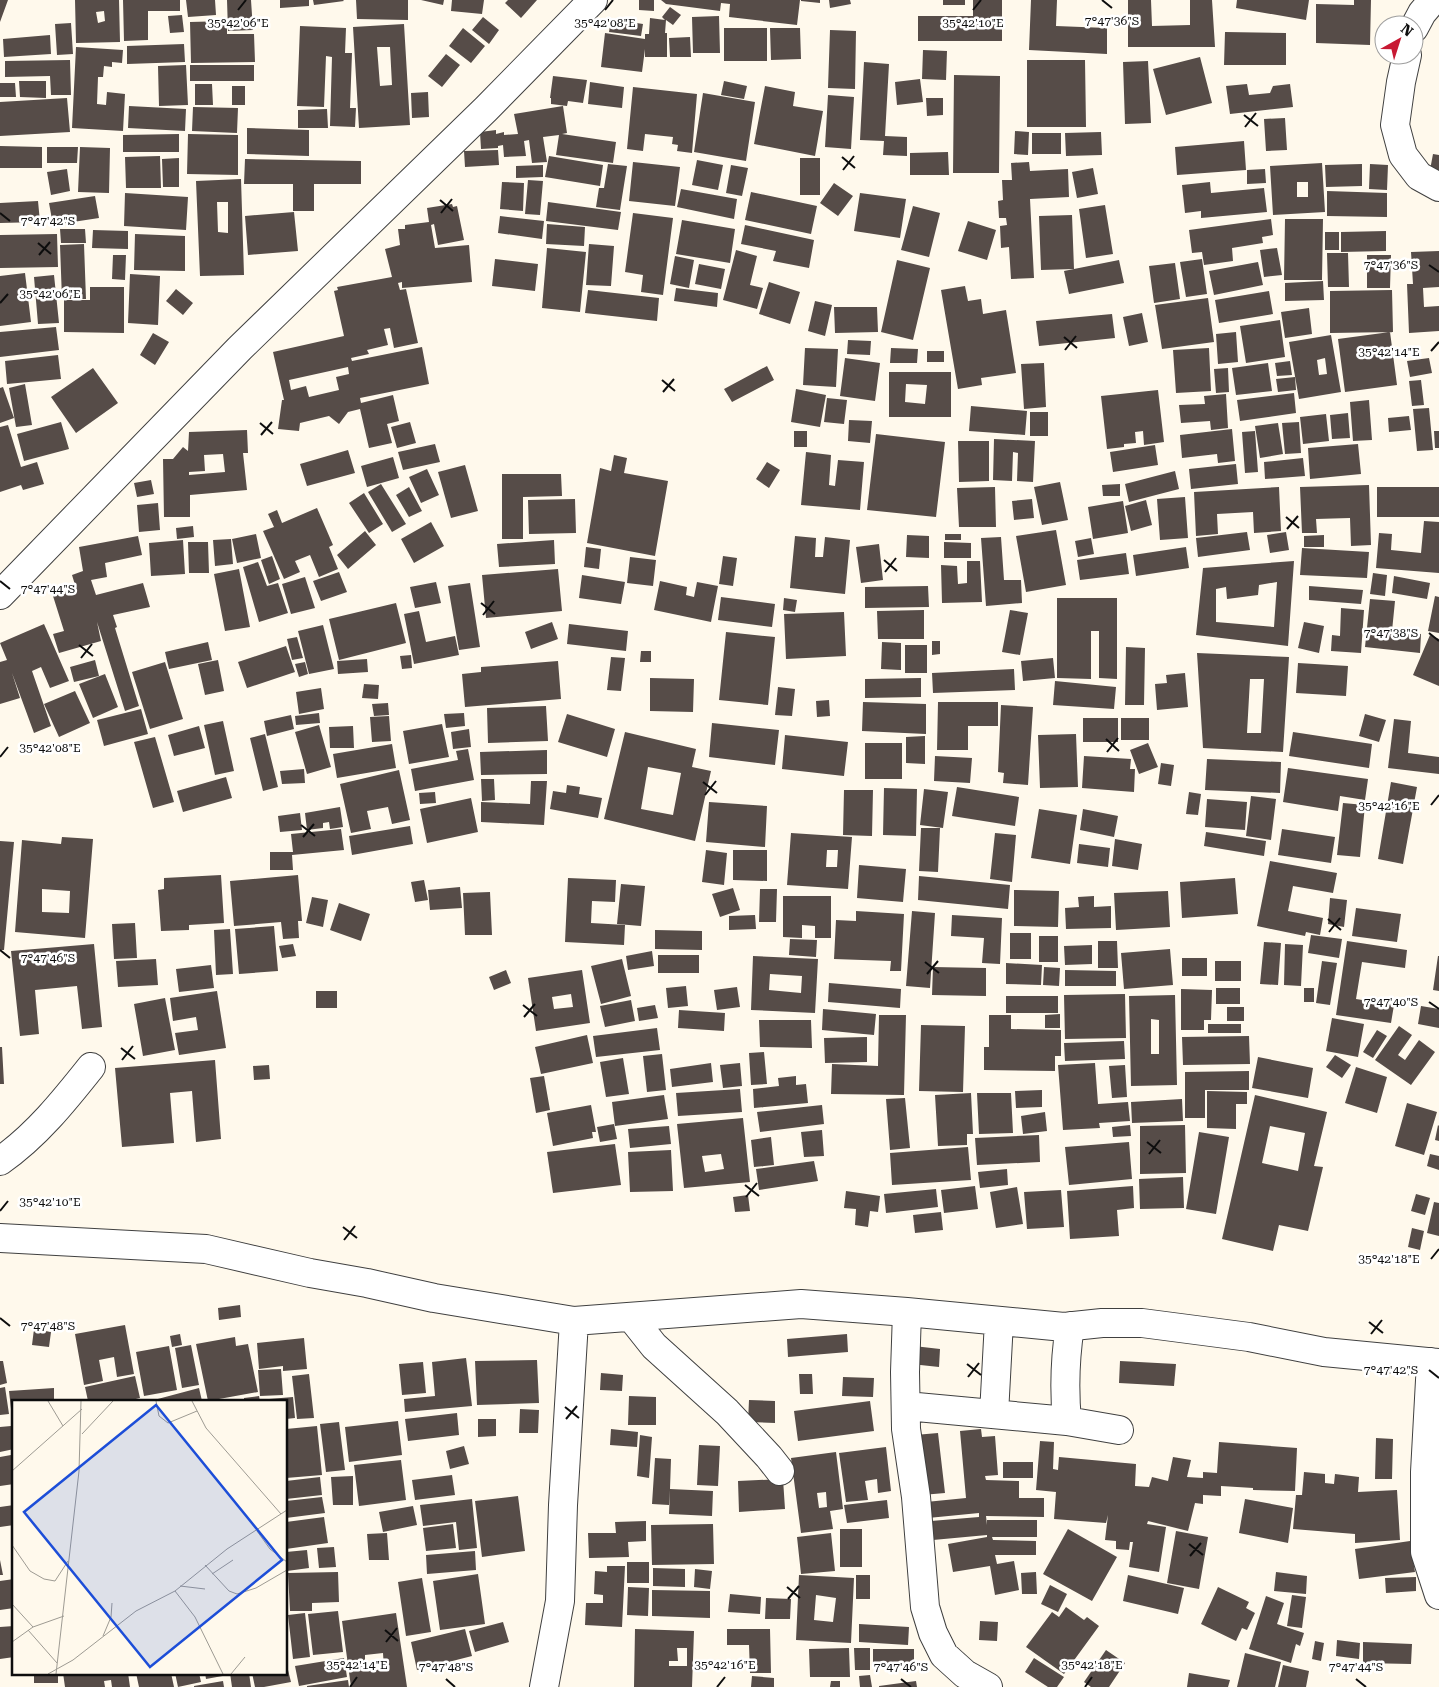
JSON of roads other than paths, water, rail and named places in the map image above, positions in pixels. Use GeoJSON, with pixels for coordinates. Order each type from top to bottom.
{"type":"FeatureCollection","features":[{"type":"Feature","properties":{"kind":"street"},"geometry":{"type":"LineString","coordinates":[[0,595],[240,348],[486,109],[593,0]]}},
{"type":"Feature","properties":{"kind":"street"},"geometry":{"type":"LineString","coordinates":[[1421,15],[1433,0]]}},
{"type":"Feature","properties":{"kind":"street"},"geometry":{"type":"LineString","coordinates":[[1405,65],[1395,125],[1403,155],[1419,176],[1439,187]]}},
{"type":"Feature","properties":{"kind":"street"},"geometry":{"type":"LineString","coordinates":[[0,566],[41,554]]}},
{"type":"Feature","properties":{"kind":"street"},"geometry":{"type":"LineString","coordinates":[[0,1161],[13,1152],[50,1116],[91,1067]]}},
{"type":"Feature","properties":{"kind":"street"},"geometry":{"type":"LineString","coordinates":[[0,1238],[206,1249],[310,1273],[367,1282],[434,1298],[574,1321],[801,1304],[1070,1326],[1102,1323],[1142,1323],[1249,1337],[1324,1352],[1435,1362],[1425,1472],[1425,1552],[1439,1595]]}},
{"type":"Feature","properties":{"kind":"street"},"geometry":{"type":"LineString","coordinates":[[907,1312],[906,1429],[916,1497],[925,1607],[933,1633],[944,1655],[964,1674],[988,1687]]}},
{"type":"Feature","properties":{"kind":"street"},"geometry":{"type":"LineString","coordinates":[[631,1317],[654,1346],[726,1412],[780,1471]]}},
{"type":"Feature","properties":{"kind":"street"},"geometry":{"type":"LineString","coordinates":[[544,1687],[560,1601],[563,1505],[574,1321]]}},
{"type":"Feature","properties":{"kind":"street"},"geometry":{"type":"LineString","coordinates":[[994,1414],[999,1321]]}},
{"type":"Feature","properties":{"kind":"street"},"geometry":{"type":"LineString","coordinates":[[1067,1421],[1064,1393],[1070,1326]]}},
{"type":"Feature","properties":{"kind":"street"},"geometry":{"type":"LineString","coordinates":[[906,1406],[1067,1421],[1118,1430]]}}]}
